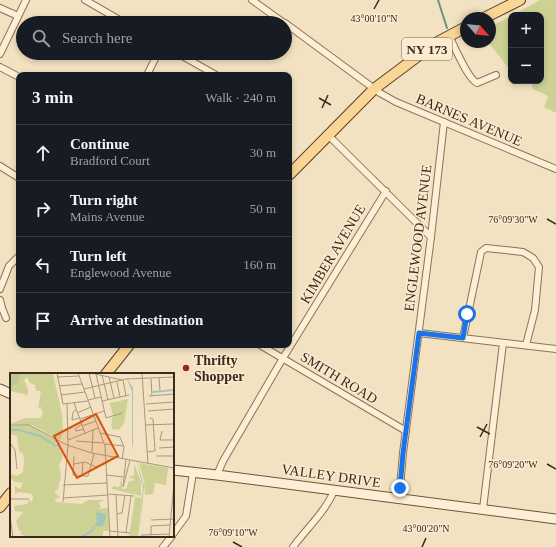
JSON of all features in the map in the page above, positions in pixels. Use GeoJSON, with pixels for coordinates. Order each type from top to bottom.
{"type":"FeatureCollection","features":[{"type":"Feature","properties":{"kind":"main road"},"geometry":{"type":"LineString","coordinates":[[496,12],[520,0]]}},
{"type":"Feature","properties":{"kind":"main road","name":"NY 173"},"geometry":{"type":"LineString","coordinates":[[292,172],[374,89],[434,44],[460,30]]}},
{"type":"Feature","properties":{"kind":"main road"},"geometry":{"type":"LineString","coordinates":[[107,373],[127,348]]}},
{"type":"Feature","properties":{"kind":"main road"},"geometry":{"type":"LineString","coordinates":[[0,389],[10,394]]}},
{"type":"Feature","properties":{"kind":"main road","name":"VALLEY DRIVE"},"geometry":{"type":"LineString","coordinates":[[174,470],[556,519]]}},
{"type":"Feature","properties":{"kind":"main road"},"geometry":{"type":"LineString","coordinates":[[0,507],[10,494]]}},
{"type":"Feature","properties":{"kind":"street"},"geometry":{"type":"LineString","coordinates":[[0,8],[18,16],[26,0]]}},
{"type":"Feature","properties":{"kind":"street"},"geometry":{"type":"LineString","coordinates":[[85,0],[113,16]]}},
{"type":"Feature","properties":{"kind":"street","name":"BARNES AVENUE"},"geometry":{"type":"LineString","coordinates":[[252,0],[275,16]]}},
{"type":"Feature","properties":{"kind":"street"},"geometry":{"type":"LineString","coordinates":[[0,54],[16,20]]}},
{"type":"Feature","properties":{"kind":"street","name":"BARNES AVENUE"},"geometry":{"type":"LineString","coordinates":[[292,28],[374,89],[396,102],[556,169]]}},
{"type":"Feature","properties":{"kind":"street"},"geometry":{"type":"LineString","coordinates":[[449,36],[467,71],[475,82],[477,83],[496,75]]}},
{"type":"Feature","properties":{"kind":"street"},"geometry":{"type":"LineString","coordinates":[[148,72],[154,60]]}},
{"type":"Feature","properties":{"kind":"street"},"geometry":{"type":"LineString","coordinates":[[189,60],[211,72]]}},
{"type":"Feature","properties":{"kind":"street"},"geometry":{"type":"LineString","coordinates":[[0,67],[16,75]]}},
{"type":"Feature","properties":{"kind":"street","name":"ENGLEWOOD AVENUE"},"geometry":{"type":"LineString","coordinates":[[399,499],[444,122]]}},
{"type":"Feature","properties":{"kind":"street"},"geometry":{"type":"LineString","coordinates":[[328,135],[431,237]]}},
{"type":"Feature","properties":{"kind":"street"},"geometry":{"type":"LineString","coordinates":[[0,166],[16,176]]}},
{"type":"Feature","properties":{"kind":"street","name":"KIMBER AVENUE"},"geometry":{"type":"LineString","coordinates":[[292,343],[386,192]]}},
{"type":"Feature","properties":{"kind":"street"},"geometry":{"type":"LineString","coordinates":[[463,338],[481,252],[486,248],[520,250],[533,258],[539,268],[535,310],[526,345]]}},
{"type":"Feature","properties":{"kind":"street"},"geometry":{"type":"LineString","coordinates":[[0,289],[9,266],[16,259]]}},
{"type":"Feature","properties":{"kind":"street"},"geometry":{"type":"LineString","coordinates":[[0,300],[6,318]]}},
{"type":"Feature","properties":{"kind":"street"},"geometry":{"type":"LineString","coordinates":[[419,333],[556,349]]}},
{"type":"Feature","properties":{"kind":"street"},"geometry":{"type":"LineString","coordinates":[[483,509],[503,343]]}},
{"type":"Feature","properties":{"kind":"street","name":"SMITH ROAD"},"geometry":{"type":"LineString","coordinates":[[265,348],[406,431]]}},
{"type":"Feature","properties":{"kind":"street","name":"KIMBER AVENUE"},"geometry":{"type":"LineString","coordinates":[[217,475],[223,461],[289,348]]}},
{"type":"Feature","properties":{"kind":"street"},"geometry":{"type":"LineString","coordinates":[[174,532],[186,516],[193,473]]}},
{"type":"Feature","properties":{"kind":"street"},"geometry":{"type":"LineString","coordinates":[[293,547],[322,512],[330,501],[334,491]]}},
{"type":"Feature","properties":{"kind":"street"},"geometry":{"type":"LineString","coordinates":[[163,547],[170,537]]}},
{"type":"Feature","properties":{"kind":"green space"},"geometry":{"type":"Polygon","coordinates":[[[540,0],[556,0],[556,113],[544,107],[548,96],[533,89],[532,84],[544,84],[544,12],[518,12],[540,0]]]}},
{"type":"Feature","properties":{"kind":"green space"},"geometry":{"type":"Polygon","coordinates":[[[508,18],[508,67],[493,48],[496,48],[496,24],[508,18]]]}},
{"type":"Feature","properties":{"kind":"waterway"},"geometry":{"type":"LineString","coordinates":[[438,0],[447,28]]}},
{"type":"Feature","properties":{"kind":"place","name":"Thrifty Shopper"},"geometry":{"type":"Point","coordinates":[186,368]}},
{"type":"Feature","properties":{"kind":"route"},"geometry":{"type":"LineString","coordinates":[[400,488],[403,453],[419,333],[463,338],[467,314]]}}]}
